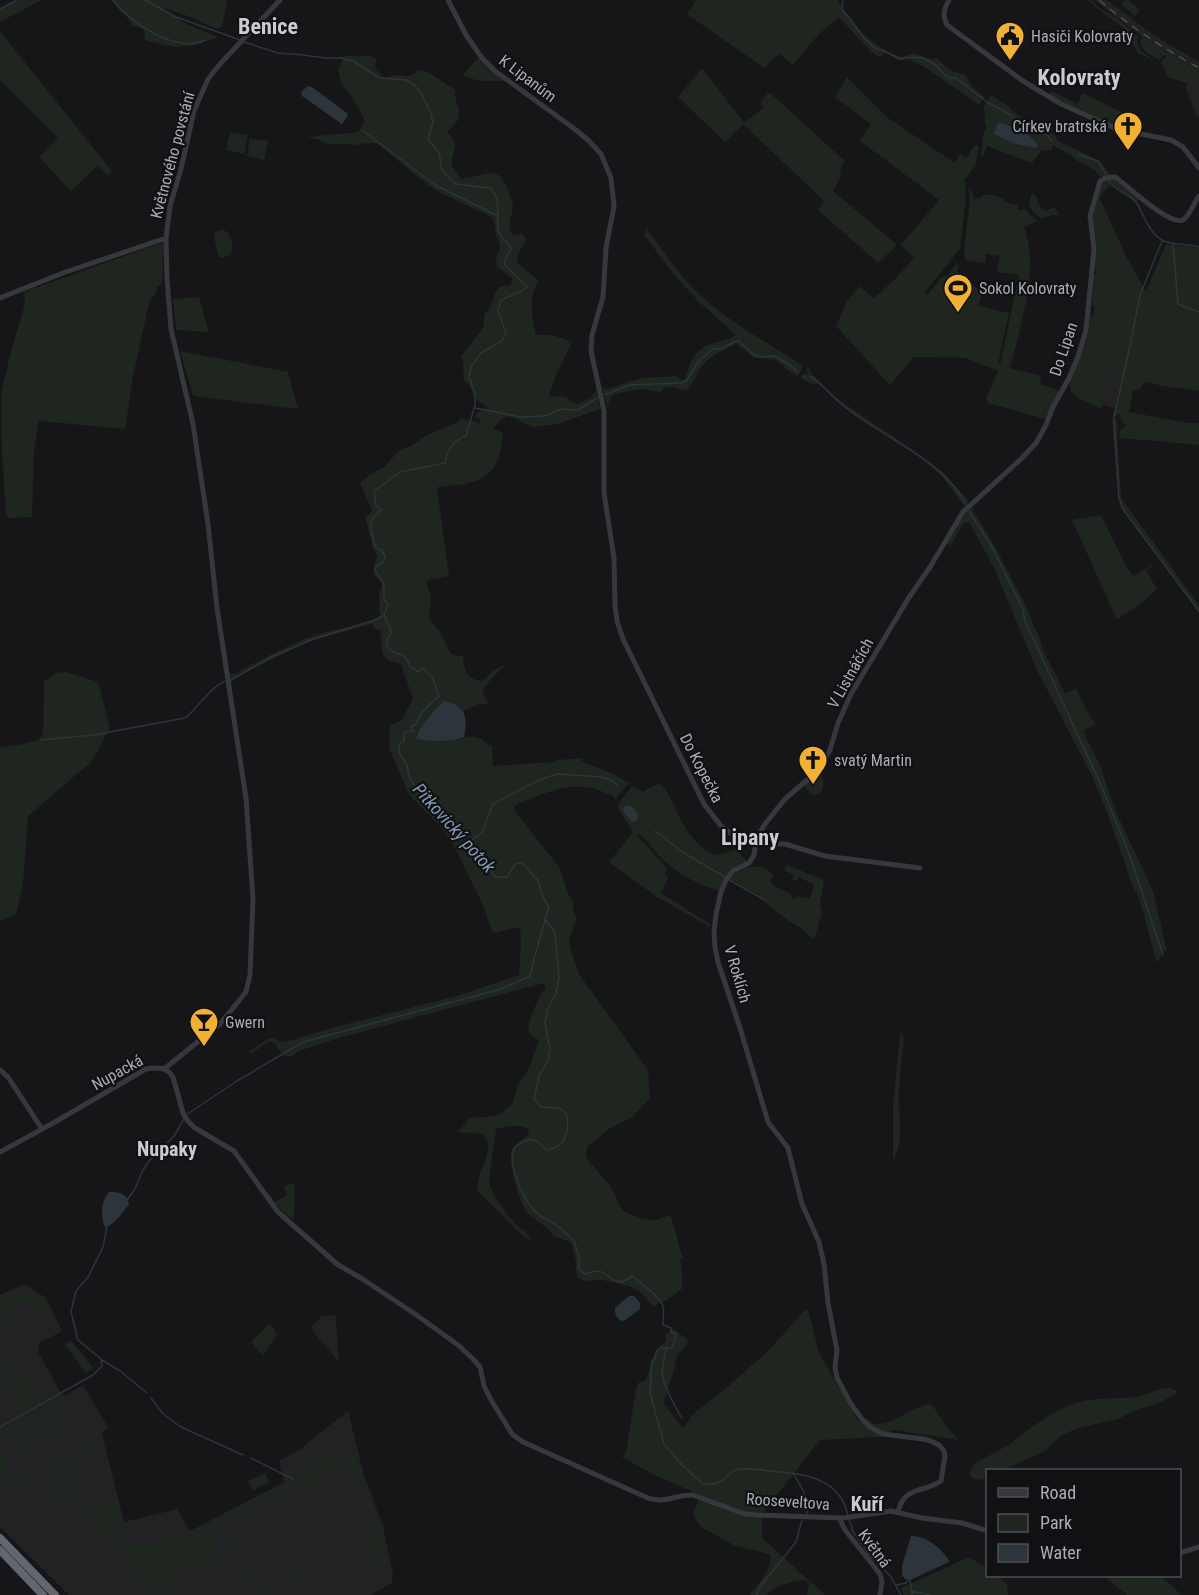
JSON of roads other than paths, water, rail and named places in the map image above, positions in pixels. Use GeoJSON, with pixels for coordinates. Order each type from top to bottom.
{"type":"FeatureCollection","features":[{"type":"Feature","properties":{"kind":"highway"},"geometry":{"type":"LineString","coordinates":[[0,1538],[55,1595]]}},
{"type":"Feature","properties":{"kind":"highway"},"geometry":{"type":"LineString","coordinates":[[0,1550],[44,1595]]}},
{"type":"Feature","properties":{"kind":"street","name":"Květnového povstání"},"geometry":{"type":"LineString","coordinates":[[164,1069],[220,1024],[246,992],[250,975],[253,899],[246,798],[217,608],[199,462],[191,414],[171,329],[166,238],[170,206],[194,111],[208,79],[280,0]]}},
{"type":"Feature","properties":{"kind":"street","name":"K Lipanům"},"geometry":{"type":"LineString","coordinates":[[448,0],[466,35],[482,58],[514,86],[576,130],[597,150],[607,168],[613,186],[614,206],[606,248],[603,297],[591,343],[593,364],[603,400]]}},
{"type":"Feature","properties":{"kind":"street"},"geometry":{"type":"LineString","coordinates":[[949,0],[943,13],[947,25],[1023,81],[1060,104],[1117,129],[1163,137],[1173,141],[1182,147],[1199,168]]}},
{"type":"Feature","properties":{"kind":"street","name":"Do Lipan"},"geometry":{"type":"LineString","coordinates":[[965,509],[1022,458],[1036,442],[1078,357],[1086,330],[1091,293],[1094,249],[1090,216],[1100,181],[1112,177],[1117,178],[1152,207],[1178,220],[1186,217],[1199,196]]}},
{"type":"Feature","properties":{"kind":"street"},"geometry":{"type":"LineString","coordinates":[[0,298],[166,238]]}},
{"type":"Feature","properties":{"kind":"street","name":"Do Kopečka"},"geometry":{"type":"LineString","coordinates":[[603,400],[603,493],[614,558],[617,621],[623,639],[704,804],[714,819],[737,838],[746,842],[785,844],[825,856],[920,868]]}},
{"type":"Feature","properties":{"kind":"street","name":"V Listnáčích"},"geometry":{"type":"LineString","coordinates":[[755,844],[774,812],[822,764],[830,750],[838,723],[851,694],[965,509]]}},
{"type":"Feature","properties":{"kind":"street","name":"V Roklích"},"geometry":{"type":"LineString","coordinates":[[755,844],[754,855],[749,863],[733,870],[721,892],[716,914],[715,948],[768,1122],[788,1148],[802,1204],[819,1242],[837,1350],[835,1367],[838,1381],[851,1404],[870,1427],[883,1434],[931,1441],[944,1451],[941,1481],[905,1495],[898,1512]]}},
{"type":"Feature","properties":{"kind":"street","name":"Nupacká"},"geometry":{"type":"LineString","coordinates":[[0,1152],[146,1069],[155,1067],[164,1069],[173,1077],[185,1118],[195,1128],[234,1150],[278,1212],[342,1267],[458,1345],[478,1363],[484,1386],[510,1431],[518,1439],[652,1499],[666,1500],[687,1495],[699,1497]]}},
{"type":"Feature","properties":{"kind":"street"},"geometry":{"type":"LineString","coordinates":[[0,1070],[8,1077],[42,1129]]}},
{"type":"Feature","properties":{"kind":"street","name":"Rooseveltova"},"geometry":{"type":"LineString","coordinates":[[699,1497],[745,1514],[842,1518],[898,1512],[922,1518],[962,1523],[986,1531]]}},
{"type":"Feature","properties":{"kind":"street","name":"Květná"},"geometry":{"type":"LineString","coordinates":[[842,1518],[845,1530],[879,1574],[882,1582],[880,1595]]}},
{"type":"Feature","properties":{"kind":"street"},"geometry":{"type":"LineString","coordinates":[[1181,1553],[1199,1547]]}},
{"type":"Feature","properties":{"kind":"water"},"geometry":{"type":"Polygon","coordinates":[[[308,86],[347,113],[342,124],[302,96],[301,92],[308,86]]]}},
{"type":"Feature","properties":{"kind":"water"},"geometry":{"type":"Polygon","coordinates":[[[1000,123],[1032,137],[1038,146],[1036,148],[1015,144],[994,134],[997,124],[1000,123]]]}},
{"type":"Feature","properties":{"kind":"water"},"geometry":{"type":"Polygon","coordinates":[[[444,701],[457,706],[464,713],[466,723],[464,737],[446,741],[416,739],[424,724],[444,701]]]}},
{"type":"Feature","properties":{"kind":"water"},"geometry":{"type":"Polygon","coordinates":[[[628,805],[632,806],[638,816],[636,821],[632,822],[623,811],[628,805]]]}},
{"type":"Feature","properties":{"kind":"water"},"geometry":{"type":"Polygon","coordinates":[[[109,1192],[122,1194],[127,1198],[129,1204],[115,1221],[105,1227],[102,1208],[109,1192]]]}},
{"type":"Feature","properties":{"kind":"water"},"geometry":{"type":"Polygon","coordinates":[[[629,1296],[634,1296],[640,1303],[640,1309],[622,1321],[617,1317],[615,1308],[629,1296]]]}},
{"type":"Feature","properties":{"kind":"water"},"geometry":{"type":"Polygon","coordinates":[[[911,1536],[923,1538],[938,1547],[949,1562],[910,1580],[905,1579],[902,1575],[902,1566],[911,1536]]]}},
{"type":"Feature","properties":{"kind":"waterway"},"geometry":{"type":"LineString","coordinates":[[0,9],[17,0]]}},
{"type":"Feature","properties":{"kind":"waterway"},"geometry":{"type":"LineString","coordinates":[[113,0],[131,18],[168,40],[181,43],[205,40]]}},
{"type":"Feature","properties":{"kind":"waterway","name":"Pitkovický potok"},"geometry":{"type":"LineString","coordinates":[[145,0],[176,17],[240,40]]}},
{"type":"Feature","properties":{"kind":"waterway"},"geometry":{"type":"LineString","coordinates":[[843,0],[843,11],[864,38],[876,49],[900,59],[923,58],[937,66],[949,78],[956,78],[987,102],[1021,123],[1046,134],[1052,141]]}},
{"type":"Feature","properties":{"kind":"waterway","name":"Pitkovický potok"},"geometry":{"type":"LineString","coordinates":[[244,42],[278,53],[341,58],[353,61],[380,78],[406,80],[412,83],[420,91],[430,111],[433,122],[428,139],[439,153],[442,170],[456,184],[490,188],[494,192],[499,232],[511,249],[505,259],[505,265],[527,287],[501,300],[498,310],[506,333],[502,341],[481,353],[472,365],[469,376],[475,395],[475,405],[466,436],[451,446],[445,463],[400,472],[374,491],[376,506],[382,510],[373,518],[371,526],[375,547],[385,556],[384,561],[375,570],[384,584],[384,599],[388,604],[384,615],[392,633],[387,645],[392,651],[405,656],[410,666],[418,672],[423,668],[433,679],[439,696],[421,713],[416,724],[411,727],[414,731],[407,731],[404,734],[404,741],[399,744],[399,753],[407,765],[409,776],[421,796],[443,810],[467,837],[477,854],[481,856],[496,877],[507,877],[516,863],[523,863],[538,880],[549,907],[545,919],[555,933],[559,978],[545,1023],[550,1049],[548,1060],[539,1076],[534,1099],[541,1107],[559,1108],[564,1111],[567,1129],[562,1143],[554,1148],[547,1150],[531,1139],[517,1146],[513,1154],[517,1179],[529,1204],[536,1212],[557,1225],[574,1240],[579,1257],[579,1269],[584,1274],[602,1272],[613,1280],[622,1282],[633,1276],[661,1302],[664,1311],[663,1325],[676,1333],[671,1348],[661,1348],[652,1361],[650,1393],[664,1444],[683,1466],[703,1484],[715,1484],[739,1469],[806,1476],[828,1485],[837,1493],[844,1503],[848,1516]]}},
{"type":"Feature","properties":{"kind":"waterway"},"geometry":{"type":"LineString","coordinates":[[363,131],[435,185],[498,216]]}},
{"type":"Feature","properties":{"kind":"waterway"},"geometry":{"type":"LineString","coordinates":[[1078,154],[1098,161],[1112,185],[1136,202],[1157,237],[1171,243],[1199,247]]}},
{"type":"Feature","properties":{"kind":"waterway"},"geometry":{"type":"LineString","coordinates":[[1162,241],[1140,295],[1114,417],[1119,497],[1122,508],[1199,611]]}},
{"type":"Feature","properties":{"kind":"waterway"},"geometry":{"type":"LineString","coordinates":[[1173,244],[1178,304],[1199,312]]}},
{"type":"Feature","properties":{"kind":"waterway"},"geometry":{"type":"LineString","coordinates":[[604,395],[629,385],[681,383],[687,380],[698,362],[713,349],[724,348],[739,341],[753,354],[759,357],[774,356],[798,372]]}},
{"type":"Feature","properties":{"kind":"waterway"},"geometry":{"type":"LineString","coordinates":[[810,376],[845,407],[912,451],[944,476],[957,490],[966,505]]}},
{"type":"Feature","properties":{"kind":"waterway"},"geometry":{"type":"LineString","coordinates":[[475,408],[521,417],[545,416],[562,409],[577,410],[600,397]]}},
{"type":"Feature","properties":{"kind":"waterway"},"geometry":{"type":"LineString","coordinates":[[969,511],[993,549],[1023,609],[1025,621],[1101,785],[1130,856],[1163,955]]}},
{"type":"Feature","properties":{"kind":"waterway"},"geometry":{"type":"LineString","coordinates":[[231,680],[272,657],[308,641],[383,616]]}},
{"type":"Feature","properties":{"kind":"waterway"},"geometry":{"type":"LineString","coordinates":[[40,740],[93,735],[185,718],[210,692],[226,681]]}},
{"type":"Feature","properties":{"kind":"waterway"},"geometry":{"type":"LineString","coordinates":[[470,842],[482,832],[493,804],[547,777],[558,774],[602,777],[617,785]]}},
{"type":"Feature","properties":{"kind":"waterway"},"geometry":{"type":"LineString","coordinates":[[655,831],[684,853],[725,877]]}},
{"type":"Feature","properties":{"kind":"waterway"},"geometry":{"type":"LineString","coordinates":[[729,880],[765,900]]}},
{"type":"Feature","properties":{"kind":"waterway"},"geometry":{"type":"LineString","coordinates":[[186,1115],[237,1081],[303,1042],[501,989],[530,976],[545,920]]}},
{"type":"Feature","properties":{"kind":"waterway"},"geometry":{"type":"LineString","coordinates":[[127,1200],[148,1162],[174,1136],[184,1119]]}},
{"type":"Feature","properties":{"kind":"waterway"},"geometry":{"type":"LineString","coordinates":[[0,1427],[93,1375],[102,1366],[101,1359],[78,1340],[71,1312],[76,1291],[88,1277],[103,1247],[107,1227]]}},
{"type":"Feature","properties":{"kind":"waterway"},"geometry":{"type":"LineString","coordinates":[[667,1347],[662,1367],[663,1377],[666,1389],[682,1418]]}},
{"type":"Feature","properties":{"kind":"waterway"},"geometry":{"type":"LineString","coordinates":[[102,1360],[147,1393]]}},
{"type":"Feature","properties":{"kind":"waterway"},"geometry":{"type":"LineString","coordinates":[[151,1398],[163,1414],[181,1427],[243,1455]]}},
{"type":"Feature","properties":{"kind":"waterway"},"geometry":{"type":"LineString","coordinates":[[251,1458],[293,1479]]}},
{"type":"Feature","properties":{"kind":"waterway"},"geometry":{"type":"LineString","coordinates":[[793,1473],[806,1497],[807,1513]]}},
{"type":"Feature","properties":{"kind":"waterway"},"geometry":{"type":"LineString","coordinates":[[757,1595],[759,1588],[796,1542],[802,1520]]}},
{"type":"Feature","properties":{"kind":"waterway","name":"Pitkovický potok"},"geometry":{"type":"LineString","coordinates":[[849,1521],[852,1530],[871,1557],[891,1577],[901,1595]]}},
{"type":"Feature","properties":{"kind":"waterway"},"geometry":{"type":"LineString","coordinates":[[896,1585],[906,1583],[908,1580]]}},
{"type":"Feature","properties":{"kind":"waterway"},"geometry":{"type":"LineString","coordinates":[[910,1580],[912,1595]]}},
{"type":"Feature","properties":{"kind":"waterway"},"geometry":{"type":"LineString","coordinates":[[911,1591],[931,1595]]}},
{"type":"Feature","properties":{"kind":"railway"},"geometry":{"type":"LineString","coordinates":[[1099,0],[1147,37],[1199,68]]}},
{"type":"Feature","properties":{"kind":"place","name":"Hasiči Kolovraty"},"geometry":{"type":"Point","coordinates":[1010,62]}},
{"type":"Feature","properties":{"kind":"place","name":"Církev bratrská"},"geometry":{"type":"Point","coordinates":[1128,152]}},
{"type":"Feature","properties":{"kind":"place","name":"Sokol Kolovraty"},"geometry":{"type":"Point","coordinates":[958,314]}},
{"type":"Feature","properties":{"kind":"place","name":"svatý Martin"},"geometry":{"type":"Point","coordinates":[813,786]}},
{"type":"Feature","properties":{"kind":"place","name":"Gwern"},"geometry":{"type":"Point","coordinates":[204,1048]}},
{"type":"Feature","properties":{"kind":"district","name":"Benice"},"geometry":{"type":"Point","coordinates":[268,26]}},
{"type":"Feature","properties":{"kind":"district","name":"Kolovraty"},"geometry":{"type":"Point","coordinates":[1079,77]}},
{"type":"Feature","properties":{"kind":"district","name":"Lipany"},"geometry":{"type":"Point","coordinates":[750,837]}},
{"type":"Feature","properties":{"kind":"district","name":"Nupaky"},"geometry":{"type":"Point","coordinates":[167,1149]}},
{"type":"Feature","properties":{"kind":"district","name":"Kuří"},"geometry":{"type":"Point","coordinates":[867,1504]}}]}
